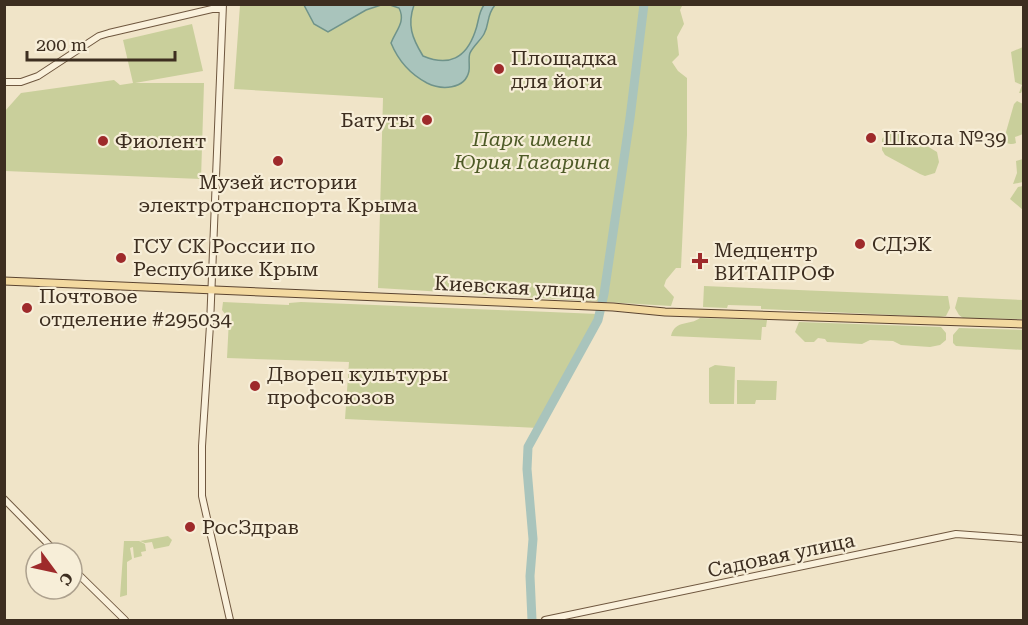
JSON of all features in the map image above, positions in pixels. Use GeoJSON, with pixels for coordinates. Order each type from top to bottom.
{"type":"FeatureCollection","features":[{"type":"Feature","properties":{"kind":"main road"},"geometry":{"type":"LineString","coordinates":[[4,82],[21,81],[38,76],[99,36],[222,7],[210,325],[202,446],[202,496],[230,621]]}},
{"type":"Feature","properties":{"kind":"main road","name":"Киевская улица"},"geometry":{"type":"LineString","coordinates":[[4,281],[665,312],[1023,324]]}},
{"type":"Feature","properties":{"kind":"main road"},"geometry":{"type":"LineString","coordinates":[[4,499],[45,541]]}},
{"type":"Feature","properties":{"kind":"main road","name":"Садовая улица"},"geometry":{"type":"LineString","coordinates":[[546,621],[957,534],[1023,539]]}},
{"type":"Feature","properties":{"kind":"main road"},"geometry":{"type":"LineString","coordinates":[[84,580],[125,621]]}},
{"type":"Feature","properties":{"kind":"green space","name":"Парк имени Юрия Гагарина"},"geometry":{"type":"Polygon","coordinates":[[[240,5],[685,5],[680,10],[684,24],[677,37],[679,55],[672,62],[687,78],[687,135],[681,268],[676,268],[664,286],[674,297],[671,306],[378,288],[383,98],[234,89],[240,5]]]}},
{"type":"Feature","properties":{"kind":"green space","name":"Фиолент"},"geometry":{"type":"Polygon","coordinates":[[[192,24],[203,71],[135,83],[204,83],[201,179],[5,171],[5,111],[21,93],[114,80],[120,85],[133,83],[123,40],[192,24]]]}},
{"type":"Feature","properties":{"kind":"green space"},"geometry":{"type":"Polygon","coordinates":[[[1023,47],[1023,89],[1019,93],[1022,85],[1015,82],[1011,52],[1023,47]]]}},
{"type":"Feature","properties":{"kind":"green space"},"geometry":{"type":"Polygon","coordinates":[[[1017,101],[1023,104],[1023,134],[1015,137],[1016,143],[1009,144],[1004,139],[1014,104],[1017,101]]]}},
{"type":"Feature","properties":{"kind":"green space"},"geometry":{"type":"Polygon","coordinates":[[[889,131],[902,131],[937,152],[939,162],[935,173],[925,176],[885,155],[882,150],[882,139],[889,131]]]}},
{"type":"Feature","properties":{"kind":"green space"},"geometry":{"type":"Polygon","coordinates":[[[1023,159],[1023,182],[1013,184],[1017,173],[1016,161],[1023,159]]]}},
{"type":"Feature","properties":{"kind":"green space"},"geometry":{"type":"Polygon","coordinates":[[[1024,186],[1023,210],[1010,199],[1018,187],[1024,186]]]}},
{"type":"Feature","properties":{"kind":"green space"},"geometry":{"type":"Polygon","coordinates":[[[704,286],[948,296],[950,308],[946,316],[939,317],[761,309],[761,306],[703,307],[704,286]]]}},
{"type":"Feature","properties":{"kind":"green space"},"geometry":{"type":"Polygon","coordinates":[[[958,297],[1023,300],[1023,319],[963,318],[955,308],[958,297]]]}},
{"type":"Feature","properties":{"kind":"green space"},"geometry":{"type":"Polygon","coordinates":[[[223,302],[289,305],[289,303],[301,302],[598,314],[538,428],[345,419],[349,362],[227,358],[229,319],[222,310],[223,302]]]}},
{"type":"Feature","properties":{"kind":"green space"},"geometry":{"type":"Polygon","coordinates":[[[700,318],[767,320],[766,327],[762,327],[761,340],[671,336],[679,325],[700,318]]]}},
{"type":"Feature","properties":{"kind":"green space"},"geometry":{"type":"Polygon","coordinates":[[[799,322],[941,327],[946,333],[946,340],[940,345],[930,347],[870,340],[862,344],[827,342],[825,339],[818,338],[814,342],[805,342],[795,332],[799,322]]]}},
{"type":"Feature","properties":{"kind":"green space"},"geometry":{"type":"Polygon","coordinates":[[[959,328],[1023,330],[1023,350],[956,346],[953,343],[953,335],[959,328]]]}},
{"type":"Feature","properties":{"kind":"green space"},"geometry":{"type":"Polygon","coordinates":[[[715,365],[735,367],[734,404],[710,404],[709,402],[709,368],[715,365]]]}},
{"type":"Feature","properties":{"kind":"green space"},"geometry":{"type":"Polygon","coordinates":[[[737,380],[777,381],[776,400],[756,400],[755,404],[737,404],[737,380]]]}},
{"type":"Feature","properties":{"kind":"green space"},"geometry":{"type":"Polygon","coordinates":[[[168,536],[172,540],[169,546],[154,549],[152,542],[140,541],[168,536]]]}},
{"type":"Feature","properties":{"kind":"green space"},"geometry":{"type":"Polygon","coordinates":[[[124,541],[139,541],[145,544],[146,551],[141,552],[142,556],[134,558],[133,547],[130,548],[132,559],[127,562],[127,595],[120,597],[124,541]]]}},
{"type":"Feature","properties":{"kind":"water"},"geometry":{"type":"Polygon","coordinates":[[[304,4],[381,5],[366,10],[328,32],[314,24],[304,4]]]}},
{"type":"Feature","properties":{"kind":"water"},"geometry":{"type":"Polygon","coordinates":[[[390,5],[414,5],[411,25],[416,43],[423,56],[441,61],[455,58],[467,48],[484,5],[495,5],[490,13],[484,34],[470,53],[469,71],[463,82],[452,87],[439,87],[427,83],[405,66],[391,43],[400,26],[401,13],[399,8],[390,5]]]}},
{"type":"Feature","properties":{"kind":"waterway"},"geometry":{"type":"LineString","coordinates":[[532,620],[530,576],[533,539],[527,469],[528,447],[598,320],[604,294],[630,118],[644,4]]}},
{"type":"Feature","properties":{"kind":"place","name":"Площадка для йоги"},"geometry":{"type":"Point","coordinates":[499,69]}},
{"type":"Feature","properties":{"kind":"place","name":"Батуты"},"geometry":{"type":"Point","coordinates":[427,120]}},
{"type":"Feature","properties":{"kind":"place","name":"Школа №39"},"geometry":{"type":"Point","coordinates":[871,138]}},
{"type":"Feature","properties":{"kind":"place","name":"Фиолент"},"geometry":{"type":"Point","coordinates":[103,141]}},
{"type":"Feature","properties":{"kind":"place","name":"Музей истории электротранспорта Крыма"},"geometry":{"type":"Point","coordinates":[278,161]}},
{"type":"Feature","properties":{"kind":"place","name":"СДЭК"},"geometry":{"type":"Point","coordinates":[860,244]}},
{"type":"Feature","properties":{"kind":"place","name":"ГСУ СК России по Республике Крым"},"geometry":{"type":"Point","coordinates":[121,258]}},
{"type":"Feature","properties":{"kind":"place","name":"Медцентр ВИТАПРОФ"},"geometry":{"type":"Point","coordinates":[700,261]}},
{"type":"Feature","properties":{"kind":"place","name":"Почтовое отделение #295034"},"geometry":{"type":"Point","coordinates":[27,308]}},
{"type":"Feature","properties":{"kind":"place","name":"Дворец культуры профсоюзов"},"geometry":{"type":"Point","coordinates":[255,386]}},
{"type":"Feature","properties":{"kind":"place","name":"РосЗдрав"},"geometry":{"type":"Point","coordinates":[190,527]}}]}
